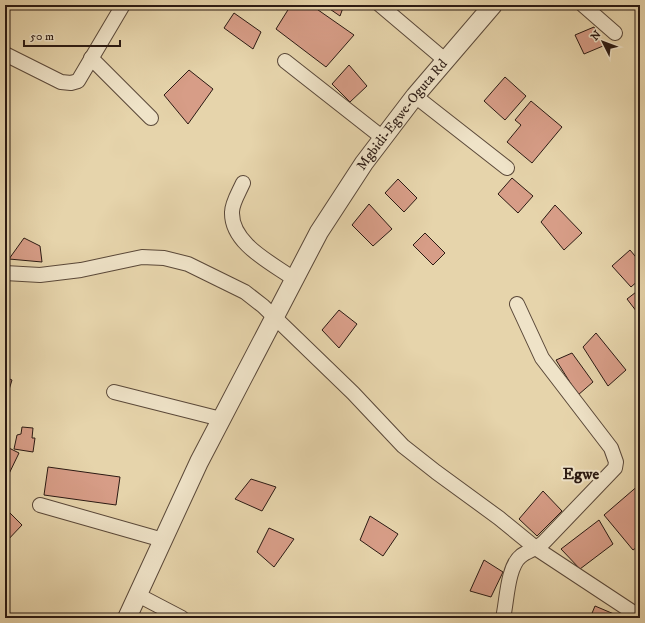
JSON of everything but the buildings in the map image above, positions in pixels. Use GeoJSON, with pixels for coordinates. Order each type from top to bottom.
{"type":"FeatureCollection","features":[{"type":"Feature","properties":{"kind":"street"},"geometry":{"type":"LineString","coordinates":[[5,54],[60,82],[71,83],[78,81],[123,5]]}},
{"type":"Feature","properties":{"kind":"street"},"geometry":{"type":"LineString","coordinates":[[380,5],[445,60]]}},
{"type":"Feature","properties":{"kind":"street","name":"Mgbidi-Egwe-Oguta Rd"},"geometry":{"type":"LineString","coordinates":[[127,618],[221,419],[319,232],[364,163],[415,96],[493,5]]}},
{"type":"Feature","properties":{"kind":"street"},"geometry":{"type":"LineString","coordinates":[[583,5],[615,33]]}},
{"type":"Feature","properties":{"kind":"street"},"geometry":{"type":"LineString","coordinates":[[91,58],[151,118]]}},
{"type":"Feature","properties":{"kind":"street"},"geometry":{"type":"LineString","coordinates":[[284,61],[383,138]]}},
{"type":"Feature","properties":{"kind":"street"},"geometry":{"type":"LineString","coordinates":[[415,96],[507,168]]}},
{"type":"Feature","properties":{"kind":"street"},"geometry":{"type":"LineString","coordinates":[[243,183],[232,210],[233,225],[240,237],[254,250],[294,279]]}},
{"type":"Feature","properties":{"kind":"street"},"geometry":{"type":"LineString","coordinates":[[5,273],[40,275],[81,270],[142,257],[164,258],[188,264],[245,292],[274,317],[354,393],[403,446],[499,518],[537,549],[640,617]]}},
{"type":"Feature","properties":{"kind":"street"},"geometry":{"type":"LineString","coordinates":[[503,618],[513,568],[521,556],[537,549],[610,474],[615,468],[616,462],[610,448],[542,358],[517,304]]}},
{"type":"Feature","properties":{"kind":"street"},"geometry":{"type":"LineString","coordinates":[[114,392],[221,419]]}},
{"type":"Feature","properties":{"kind":"street"},"geometry":{"type":"LineString","coordinates":[[40,505],[163,540]]}},
{"type":"Feature","properties":{"kind":"street"},"geometry":{"type":"LineString","coordinates":[[138,595],[182,618]]}},
{"type":"Feature","properties":{"kind":"district","name":"Egwe"},"geometry":{"type":"Point","coordinates":[581,474]}}]}
